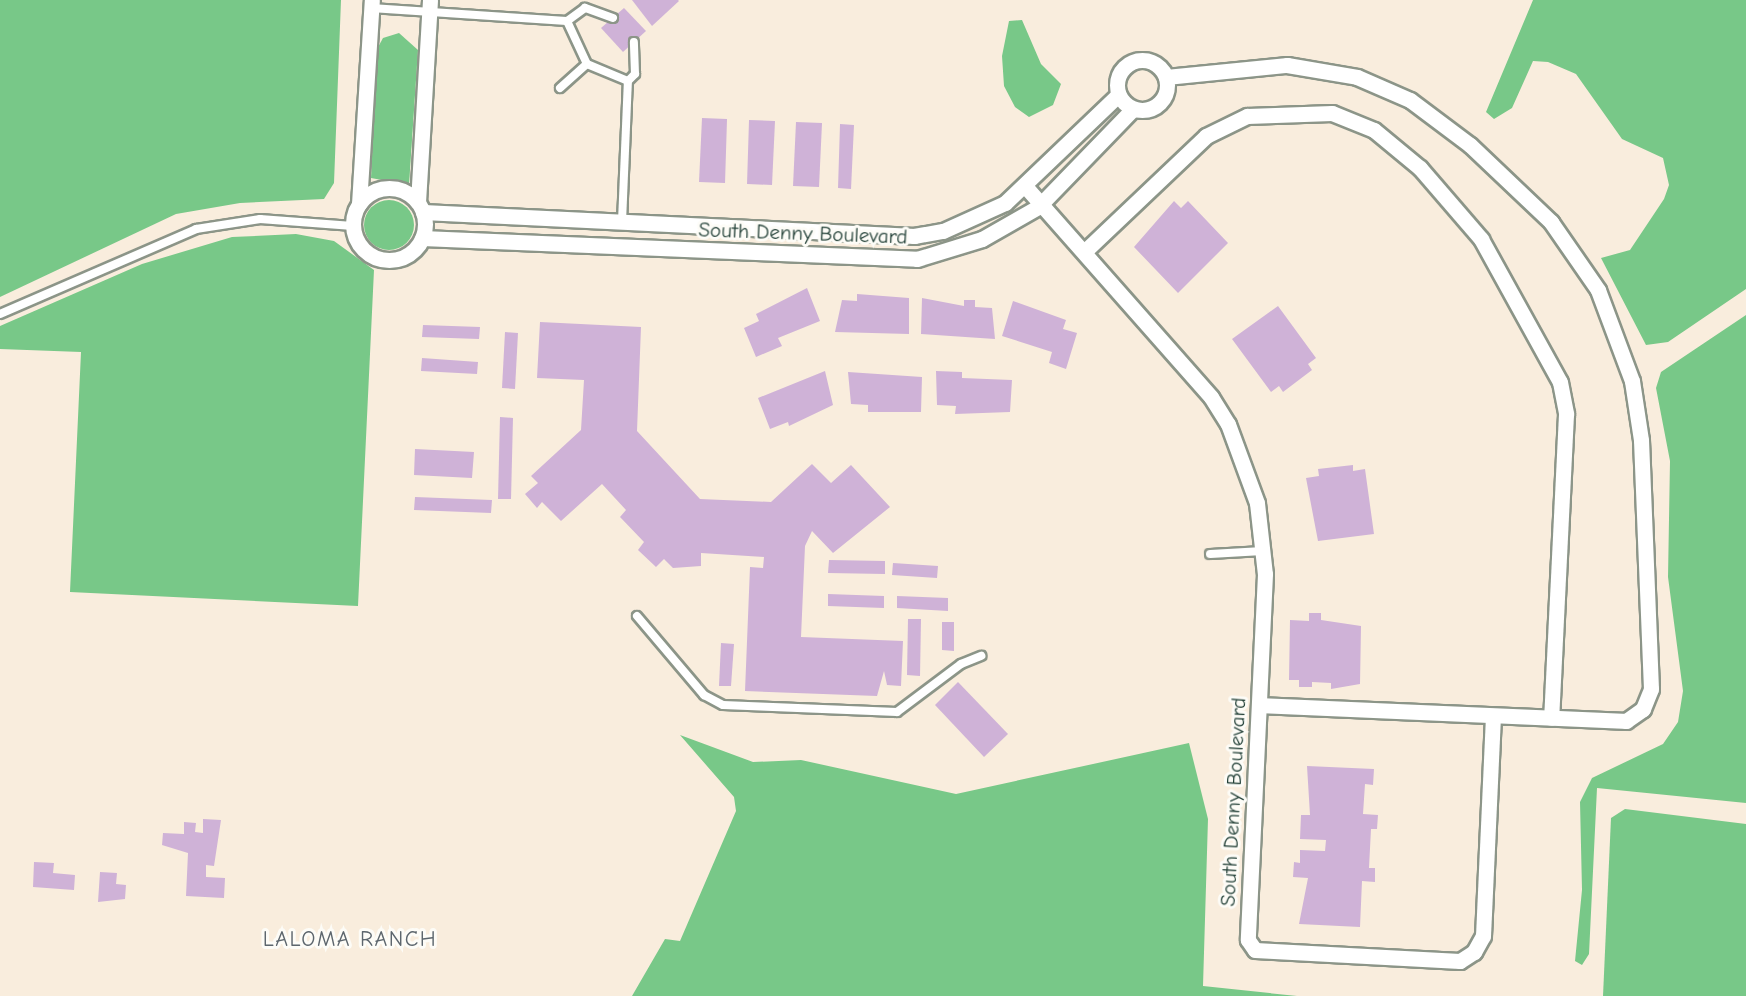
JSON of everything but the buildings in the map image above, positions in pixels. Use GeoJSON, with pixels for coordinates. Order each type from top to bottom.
{"type":"FeatureCollection","features":[{"type":"Feature","properties":{"kind":"street"},"geometry":{"type":"LineString","coordinates":[[372,4],[359,204],[353,226],[363,248],[383,259],[406,255],[422,238],[421,207],[429,6]]}},
{"type":"Feature","properties":{"kind":"street","name":"South Denny Boulevard"},"geometry":{"type":"LineString","coordinates":[[359,204],[388,188],[421,207],[500,216],[914,236],[979,217],[1025,186],[1118,95],[1117,79],[1133,61],[1156,64],[1166,77],[1160,103],[1133,109],[1041,204],[982,239],[917,259],[422,238]]}},
{"type":"Feature","properties":{"kind":"street"},"geometry":{"type":"LineString","coordinates":[[1166,77],[1287,65],[1357,77],[1410,100],[1470,145],[1551,222],[1598,290],[1632,381],[1641,440],[1651,689],[1642,709],[1626,721],[1258,705]]}},
{"type":"Feature","properties":{"kind":"street"},"geometry":{"type":"LineString","coordinates":[[1118,95],[1133,109]]}},
{"type":"Feature","properties":{"kind":"street"},"geometry":{"type":"LineString","coordinates":[[1085,251],[1206,135],[1247,116],[1285,111],[1332,113],[1374,130],[1420,168],[1481,239],[1560,382],[1566,414],[1551,718]]}},
{"type":"Feature","properties":{"kind":"street","name":"South Denny Boulevard"},"geometry":{"type":"LineString","coordinates":[[1025,186],[1186,366],[1228,424],[1257,503],[1263,551],[1248,940],[1255,950],[1460,961],[1474,952],[1482,936],[1493,717]]}},
{"type":"Feature","properties":{"kind":"street"},"geometry":{"type":"LineString","coordinates":[[500,216],[500,242]]}},
{"type":"Feature","properties":{"kind":"street"},"geometry":{"type":"LineString","coordinates":[[621,247],[622,222]]}},
{"type":"Feature","properties":{"kind":"lane"},"geometry":{"type":"LineString","coordinates":[[372,4],[429,6],[567,21],[585,8],[613,18]]}},
{"type":"Feature","properties":{"kind":"lane"},"geometry":{"type":"LineString","coordinates":[[567,21],[587,64],[628,81]]}},
{"type":"Feature","properties":{"kind":"lane"},"geometry":{"type":"LineString","coordinates":[[622,222],[628,81],[635,74],[634,42]]}},
{"type":"Feature","properties":{"kind":"lane"},"geometry":{"type":"LineString","coordinates":[[560,88],[587,64]]}},
{"type":"Feature","properties":{"kind":"lane"},"geometry":{"type":"LineString","coordinates":[[0,314],[196,229],[260,219],[353,226]]}},
{"type":"Feature","properties":{"kind":"lane"},"geometry":{"type":"LineString","coordinates":[[1210,554],[1263,551]]}},
{"type":"Feature","properties":{"kind":"lane"},"geometry":{"type":"LineString","coordinates":[[637,616],[704,695],[723,705],[897,712],[961,664],[981,656]]}},
{"type":"Feature","properties":{"kind":"green space"},"geometry":{"type":"Polygon","coordinates":[[[0,0],[341,0],[334,183],[324,199],[240,203],[176,214],[0,297],[0,0]]]}},
{"type":"Feature","properties":{"kind":"green space"},"geometry":{"type":"Polygon","coordinates":[[[1533,0],[1746,0],[1746,289],[1668,342],[1646,345],[1601,258],[1630,250],[1664,199],[1669,185],[1663,158],[1622,139],[1576,74],[1548,62],[1533,61],[1512,108],[1494,119],[1486,112],[1533,0]]]}},
{"type":"Feature","properties":{"kind":"green space"},"geometry":{"type":"Polygon","coordinates":[[[1022,20],[1041,64],[1061,84],[1053,105],[1029,117],[1015,107],[1004,86],[1002,56],[1009,21],[1022,20]]]}},
{"type":"Feature","properties":{"kind":"green space"},"geometry":{"type":"Polygon","coordinates":[[[399,33],[418,50],[409,185],[371,178],[377,49],[383,38],[399,33]]]}},
{"type":"Feature","properties":{"kind":"green space"},"geometry":{"type":"Polygon","coordinates":[[[389,200],[407,207],[414,225],[407,243],[389,250],[371,243],[364,225],[371,207],[389,200]]]}},
{"type":"Feature","properties":{"kind":"green space"},"geometry":{"type":"Polygon","coordinates":[[[296,234],[334,241],[374,270],[358,606],[70,592],[81,352],[0,349],[0,326],[142,264],[232,237],[296,234]]]}},
{"type":"Feature","properties":{"kind":"green space"},"geometry":{"type":"Polygon","coordinates":[[[1746,315],[1746,803],[1597,788],[1589,954],[1582,965],[1575,961],[1582,890],[1580,802],[1592,778],[1663,744],[1678,722],[1683,691],[1668,577],[1670,461],[1656,388],[1661,372],[1746,315]]]}},
{"type":"Feature","properties":{"kind":"green space"},"geometry":{"type":"Polygon","coordinates":[[[680,735],[753,762],[801,760],[956,794],[1189,743],[1208,819],[1203,986],[1297,996],[632,996],[665,939],[680,941],[736,811],[734,797],[680,735]]]}},
{"type":"Feature","properties":{"kind":"green space"},"geometry":{"type":"Polygon","coordinates":[[[1625,809],[1746,824],[1746,996],[1603,996],[1611,818],[1625,809]]]}},
{"type":"Feature","properties":{"kind":"district","name":"LALOMA RANCH"},"geometry":{"type":"Point","coordinates":[350,940]}}]}
